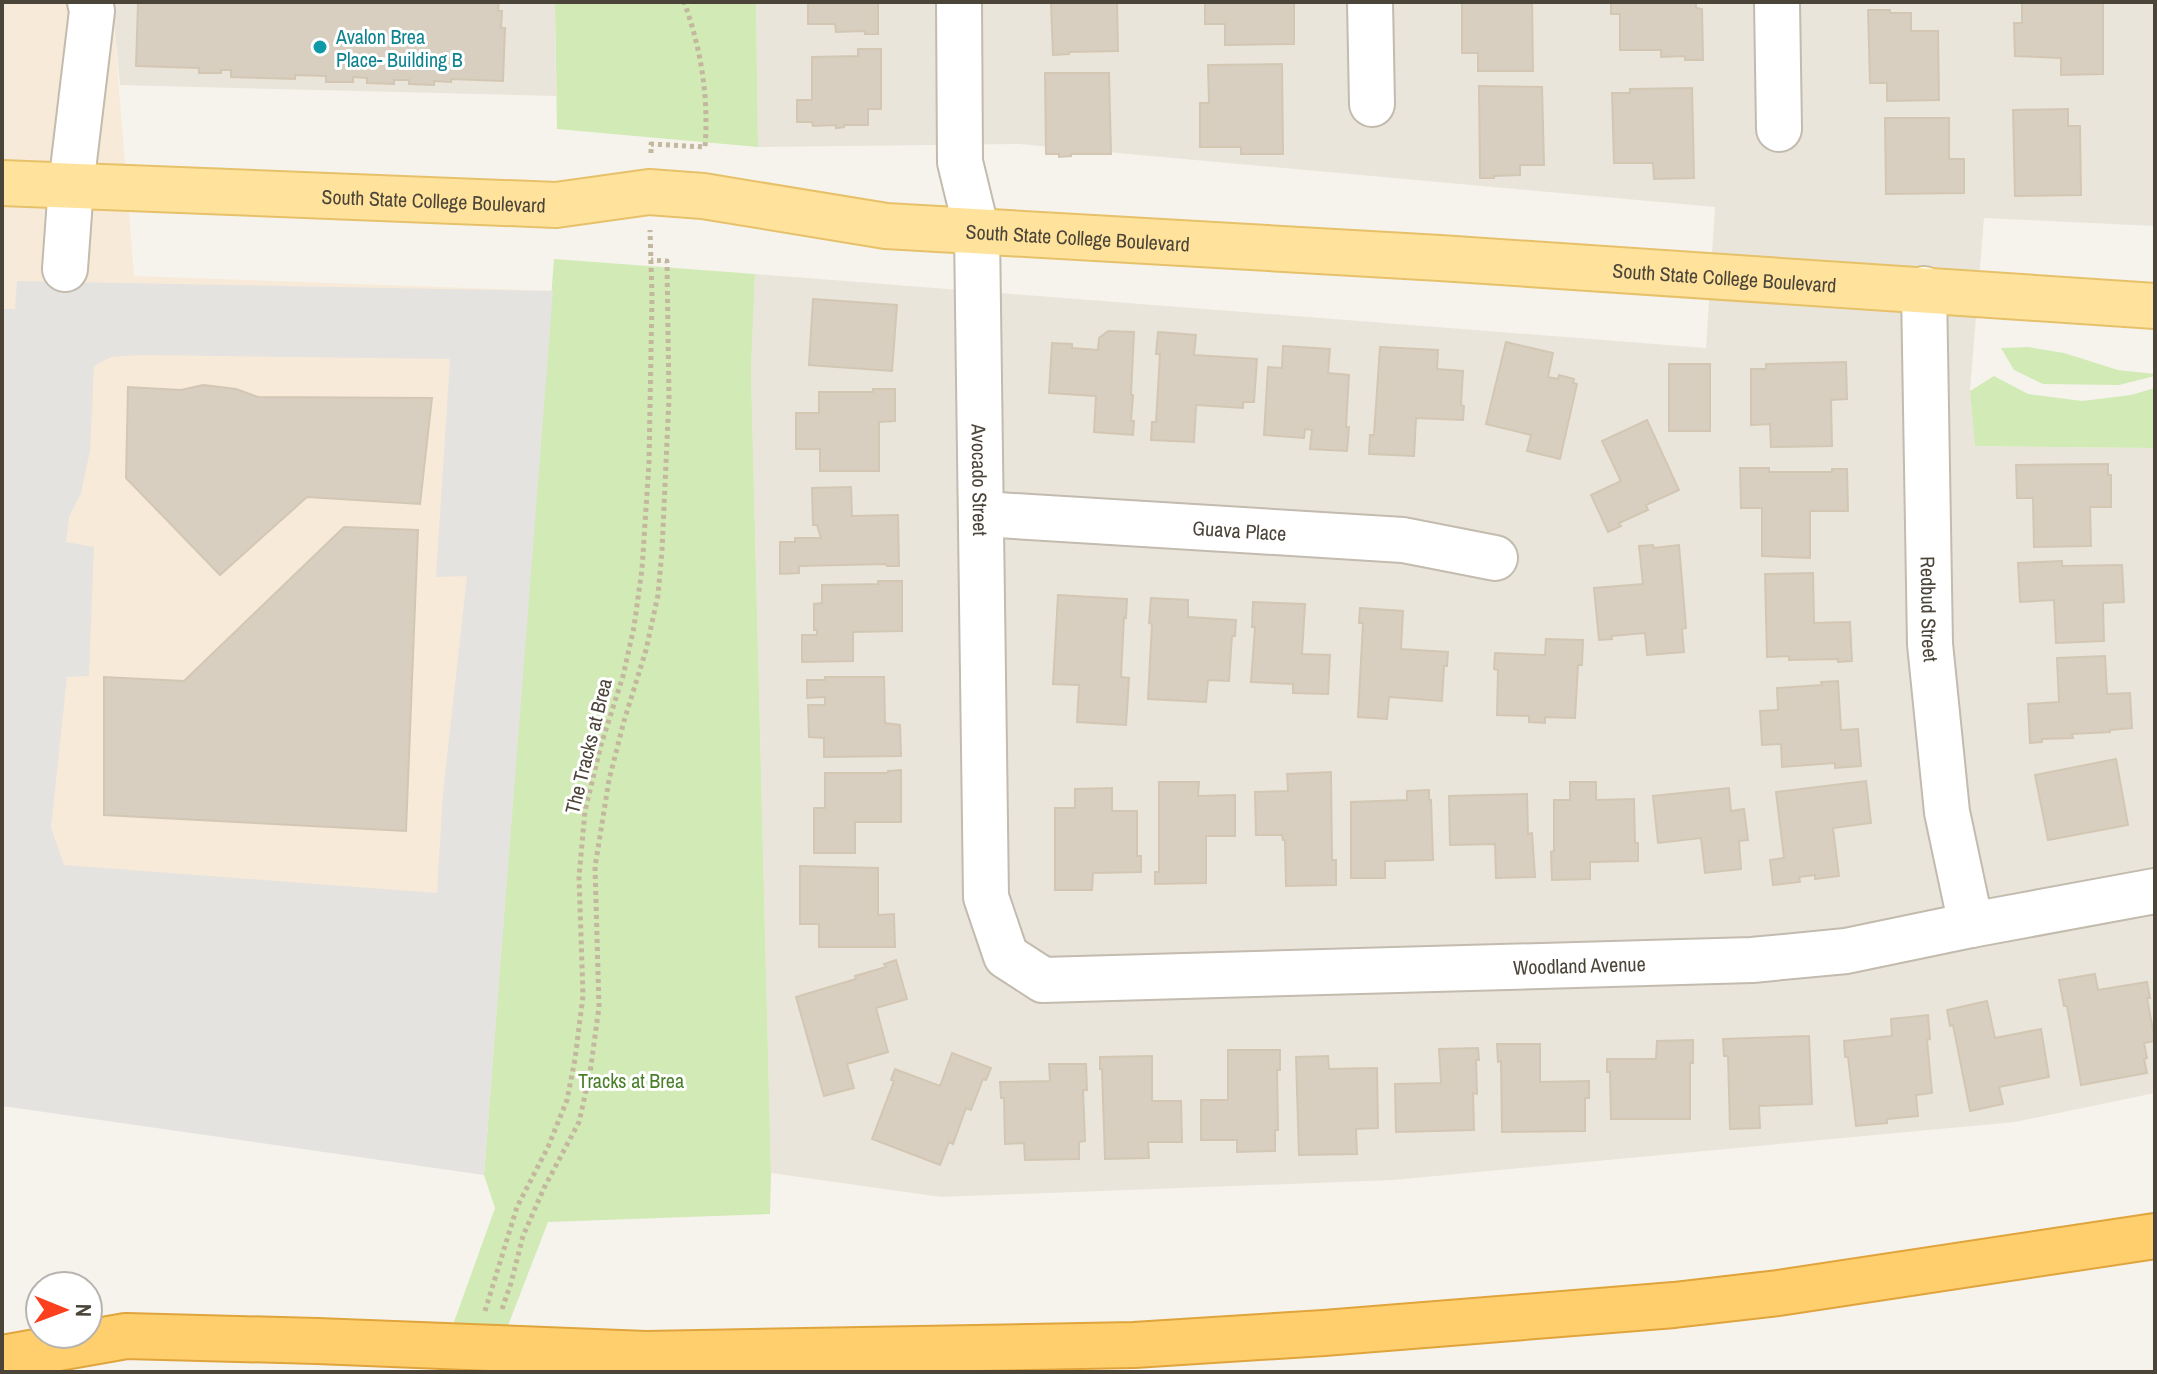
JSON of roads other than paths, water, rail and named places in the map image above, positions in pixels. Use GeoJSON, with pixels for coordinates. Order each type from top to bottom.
{"type":"FeatureCollection","features":[{"type":"Feature","properties":{"kind":"highway"},"geometry":{"type":"LineString","coordinates":[[2,1358],[126,1336],[646,1354],[1134,1345],[1674,1305],[1763,1295],[2155,1236]]}},
{"type":"Feature","properties":{"kind":"main road","name":"South State College Boulevard"},"geometry":{"type":"LineString","coordinates":[[2,183],[556,205],[649,192],[703,196],[886,226],[1425,257],[2155,306]]}},
{"type":"Feature","properties":{"kind":"street"},"geometry":{"type":"LineString","coordinates":[[65,269],[71,186],[92,11],[90,2]]}},
{"type":"Feature","properties":{"kind":"street","name":"Avocado Street"},"geometry":{"type":"LineString","coordinates":[[959,2],[960,162],[977,232],[986,897],[1006,956]]}},
{"type":"Feature","properties":{"kind":"street"},"geometry":{"type":"LineString","coordinates":[[1370,2],[1372,104]]}},
{"type":"Feature","properties":{"kind":"street"},"geometry":{"type":"LineString","coordinates":[[1777,2],[1779,129]]}},
{"type":"Feature","properties":{"kind":"street","name":"Redbud Street"},"geometry":{"type":"LineString","coordinates":[[1924,289],[1930,644],[1947,812],[1971,925]]}},
{"type":"Feature","properties":{"kind":"street","name":"Guava Place"},"geometry":{"type":"LineString","coordinates":[[982,514],[1403,540],[1495,558]]}},
{"type":"Feature","properties":{"kind":"street","name":"Woodland Avenue"},"geometry":{"type":"LineString","coordinates":[[1006,956],[1043,980],[1752,960],[1846,951],[2155,891]]}},
{"type":"Feature","properties":{"kind":"place","name":"Avalon Brea Place- Building B"},"geometry":{"type":"Point","coordinates":[320,47]}},
{"type":"Feature","properties":{"kind":"park label","name":"Tracks at Brea"},"geometry":{"type":"Point","coordinates":[631,1080]}}]}
